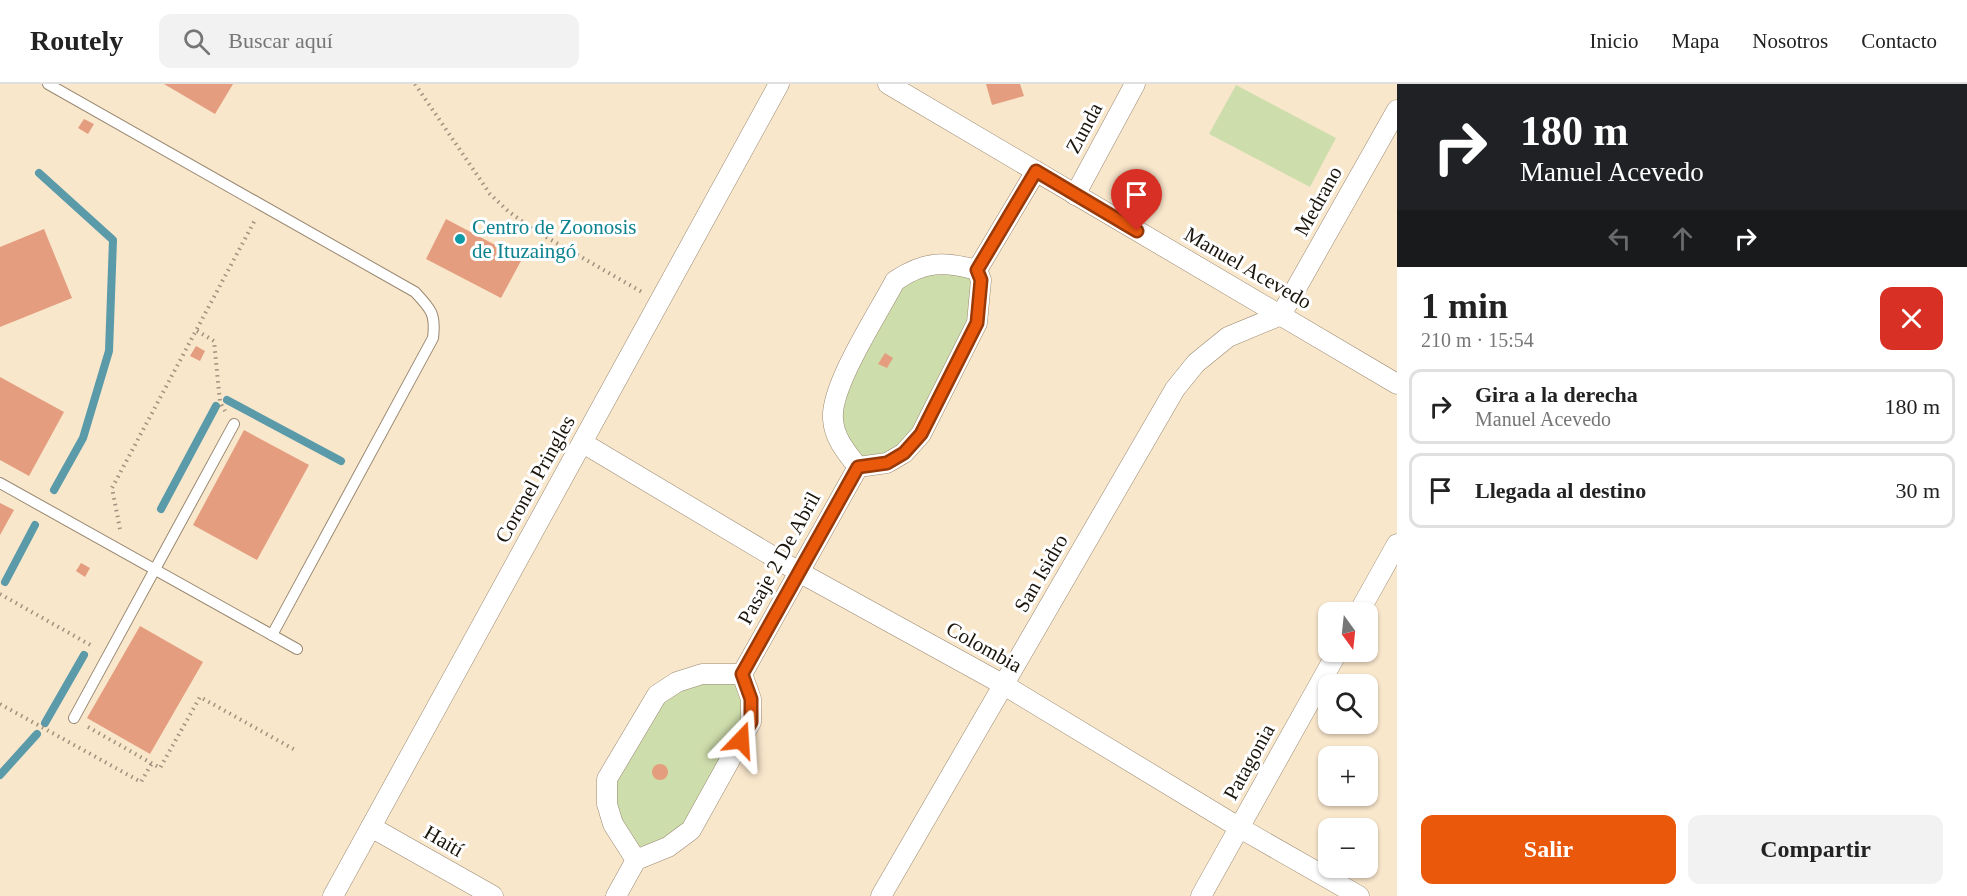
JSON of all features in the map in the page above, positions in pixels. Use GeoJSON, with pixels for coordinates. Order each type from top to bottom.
{"type":"FeatureCollection","features":[{"type":"Feature","properties":{"kind":"street","name":"Coronel Pringles"},"geometry":{"type":"LineString","coordinates":[[333,896],[779,84]]}},
{"type":"Feature","properties":{"kind":"street","name":"Manuel Acevedo"},"geometry":{"type":"LineString","coordinates":[[888,84],[1397,384]]}},
{"type":"Feature","properties":{"kind":"street","name":"Zunda"},"geometry":{"type":"LineString","coordinates":[[1075,195],[1135,84]]}},
{"type":"Feature","properties":{"kind":"street","name":"Medrano"},"geometry":{"type":"LineString","coordinates":[[1281,315],[1397,110]]}},
{"type":"Feature","properties":{"kind":"street"},"geometry":{"type":"LineString","coordinates":[[977,270],[1036,171]]}},
{"type":"Feature","properties":{"kind":"street"},"geometry":{"type":"LineString","coordinates":[[953,263],[977,270],[981,280],[977,323],[921,434],[904,453],[887,463],[858,467],[841,446],[833,418],[834,409],[840,382],[895,281],[921,267],[953,263]]}},
{"type":"Feature","properties":{"kind":"street","name":"San Isidro"},"geometry":{"type":"LineString","coordinates":[[881,896],[1175,388],[1196,363],[1228,337],[1281,315]]}},
{"type":"Feature","properties":{"kind":"street","name":"Colombia"},"geometry":{"type":"LineString","coordinates":[[583,443],[799,572],[1004,685],[1240,828],[1359,896]]}},
{"type":"Feature","properties":{"kind":"street","name":"Pasaje 2 De Abril"},"geometry":{"type":"LineString","coordinates":[[742,674],[858,467]]}},
{"type":"Feature","properties":{"kind":"street"},"geometry":{"type":"LineString","coordinates":[[1365,602],[1397,544]]}},
{"type":"Feature","properties":{"kind":"street","name":"Patagonia"},"geometry":{"type":"LineString","coordinates":[[1201,896],[1332,662]]}},
{"type":"Feature","properties":{"kind":"street"},"geometry":{"type":"LineString","coordinates":[[616,896],[636,860],[669,847],[691,830],[751,722],[751,699],[742,674],[702,674],[677,681],[657,695],[607,779],[608,804],[613,824],[636,860]]}},
{"type":"Feature","properties":{"kind":"street","name":"Haití"},"geometry":{"type":"LineString","coordinates":[[371,827],[493,896]]}},
{"type":"Feature","properties":{"kind":"lane"},"geometry":{"type":"LineString","coordinates":[[48,84],[415,292],[427,305],[435,321],[433,338],[272,635]]}},
{"type":"Feature","properties":{"kind":"lane"},"geometry":{"type":"LineString","coordinates":[[74,718],[234,424]]}},
{"type":"Feature","properties":{"kind":"lane"},"geometry":{"type":"LineString","coordinates":[[0,483],[297,649]]}},
{"type":"Feature","properties":{"kind":"path"},"geometry":{"type":"LineString","coordinates":[[415,84],[489,194],[508,211],[534,230],[659,302]]}},
{"type":"Feature","properties":{"kind":"path"},"geometry":{"type":"LineString","coordinates":[[124,552],[112,488],[263,206]]}},
{"type":"Feature","properties":{"kind":"path"},"geometry":{"type":"LineString","coordinates":[[197,331],[214,340],[220,402],[234,424]]}},
{"type":"Feature","properties":{"kind":"path"},"geometry":{"type":"LineString","coordinates":[[0,594],[98,650]]}},
{"type":"Feature","properties":{"kind":"path"},"geometry":{"type":"LineString","coordinates":[[74,718],[160,768],[200,697],[297,751]]}},
{"type":"Feature","properties":{"kind":"path"},"geometry":{"type":"LineString","coordinates":[[0,704],[141,782],[152,763]]}},
{"type":"Feature","properties":{"kind":"green space"},"geometry":{"type":"Polygon","coordinates":[[[1236,85],[1336,138],[1310,187],[1209,134],[1236,85]]]}},
{"type":"Feature","properties":{"kind":"green space"},"geometry":{"type":"Polygon","coordinates":[[[977,270],[980,301],[904,453],[858,467],[841,446],[840,382],[909,272],[977,270]]]}},
{"type":"Feature","properties":{"kind":"green space"},"geometry":{"type":"Polygon","coordinates":[[[742,674],[751,699],[691,830],[636,860],[607,779],[657,695],[742,674]]]}},
{"type":"Feature","properties":{"kind":"building"},"geometry":{"type":"Polygon","coordinates":[[[164,84],[233,84],[215,114],[164,84]]]}},
{"type":"Feature","properties":{"kind":"building"},"geometry":{"type":"Polygon","coordinates":[[[986,84],[1020,84],[1024,96],[992,105],[986,84]]]}},
{"type":"Feature","properties":{"kind":"building"},"geometry":{"type":"Polygon","coordinates":[[[84,119],[94,124],[88,134],[78,128],[84,119]]]}},
{"type":"Feature","properties":{"kind":"building","name":"Centro de Zoonosis de Ituzaingó"},"geometry":{"type":"Polygon","coordinates":[[[446,219],[522,259],[501,298],[426,259],[446,219]]]}},
{"type":"Feature","properties":{"kind":"building"},"geometry":{"type":"Polygon","coordinates":[[[44,229],[72,298],[0,327],[0,247],[44,229]]]}},
{"type":"Feature","properties":{"kind":"building"},"geometry":{"type":"Polygon","coordinates":[[[196,346],[205,351],[200,361],[190,356],[196,346]]]}},
{"type":"Feature","properties":{"kind":"building"},"geometry":{"type":"Polygon","coordinates":[[[885,353],[893,358],[887,368],[878,364],[885,353]]]}},
{"type":"Feature","properties":{"kind":"building"},"geometry":{"type":"Polygon","coordinates":[[[0,377],[64,412],[29,476],[0,460],[0,377]]]}},
{"type":"Feature","properties":{"kind":"building"},"geometry":{"type":"Polygon","coordinates":[[[244,430],[309,465],[257,560],[193,525],[244,430]]]}},
{"type":"Feature","properties":{"kind":"building"},"geometry":{"type":"Polygon","coordinates":[[[0,503],[14,510],[0,535],[0,503]]]}},
{"type":"Feature","properties":{"kind":"building"},"geometry":{"type":"Polygon","coordinates":[[[81,563],[90,568],[85,577],[76,571],[81,563]]]}},
{"type":"Feature","properties":{"kind":"building"},"geometry":{"type":"Polygon","coordinates":[[[140,626],[203,662],[150,754],[87,718],[140,626]]]}},
{"type":"Feature","properties":{"kind":"building"},"geometry":{"type":"Polygon","coordinates":[[[660,764],[666,766],[668,772],[666,778],[660,780],[654,778],[652,772],[654,766],[660,764]]]}},
{"type":"Feature","properties":{"kind":"waterway"},"geometry":{"type":"LineString","coordinates":[[39,173],[113,240],[109,351],[83,438],[54,490]]}},
{"type":"Feature","properties":{"kind":"waterway"},"geometry":{"type":"LineString","coordinates":[[227,400],[341,461]]}},
{"type":"Feature","properties":{"kind":"waterway"},"geometry":{"type":"LineString","coordinates":[[161,509],[216,406]]}},
{"type":"Feature","properties":{"kind":"waterway"},"geometry":{"type":"LineString","coordinates":[[5,582],[35,525]]}},
{"type":"Feature","properties":{"kind":"waterway"},"geometry":{"type":"LineString","coordinates":[[45,723],[84,655]]}},
{"type":"Feature","properties":{"kind":"waterway"},"geometry":{"type":"LineString","coordinates":[[0,775],[37,734]]}},
{"type":"Feature","properties":{"kind":"place","name":"Centro de Zoonosis de Ituzaingó"},"geometry":{"type":"Point","coordinates":[460,239]}},
{"type":"Feature","properties":{"kind":"route"},"geometry":{"type":"LineString","coordinates":[[741,740],[751,722],[751,699],[742,674],[858,467],[887,463],[904,453],[921,434],[977,323],[981,280],[977,270],[1036,171],[1137,231]]}}]}
